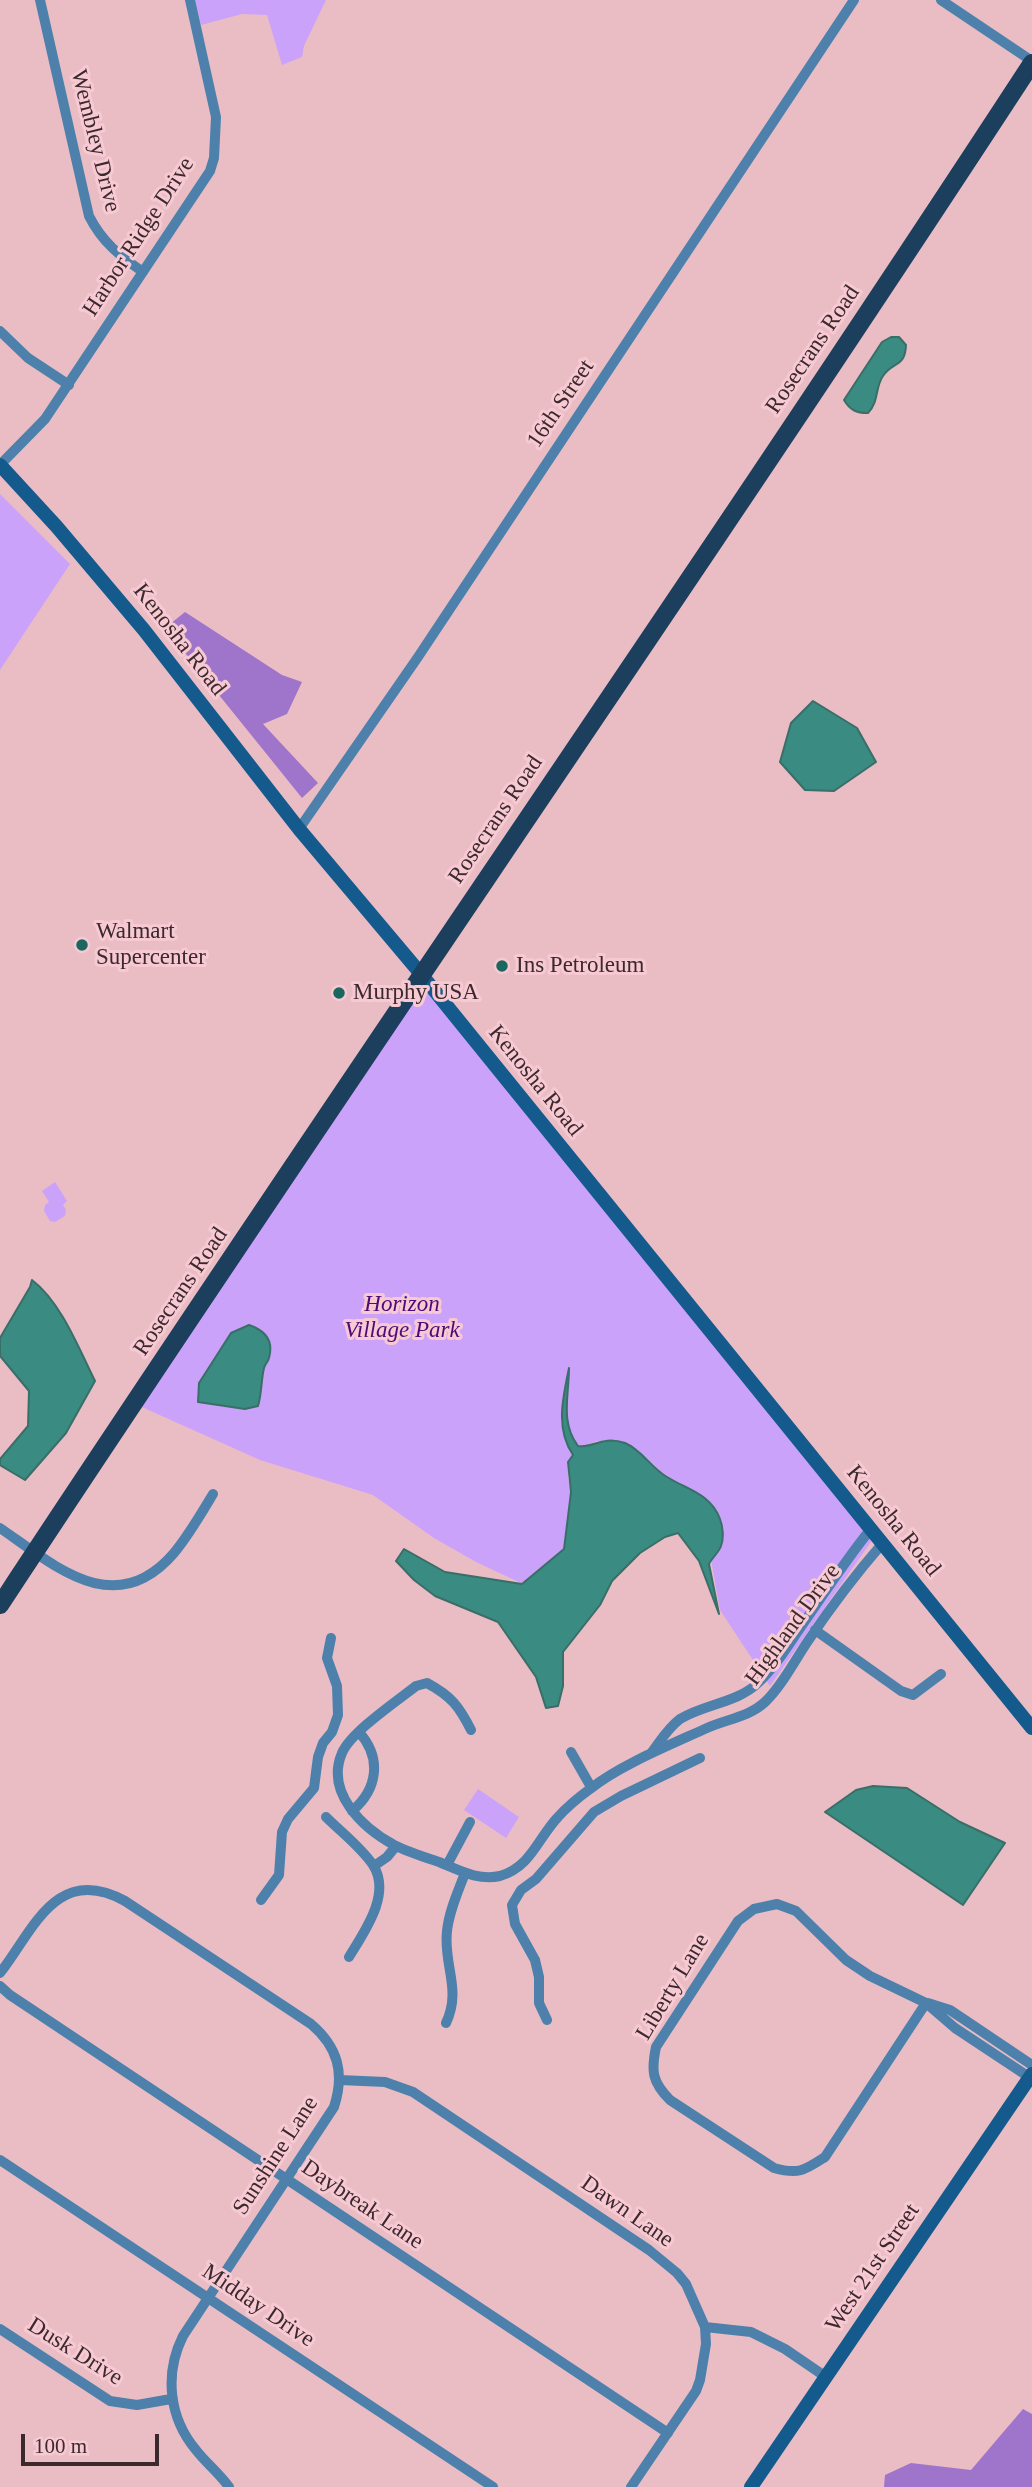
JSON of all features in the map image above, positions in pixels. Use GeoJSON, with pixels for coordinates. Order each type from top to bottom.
{"type":"FeatureCollection","features":[{"type":"Feature","properties":{"kind":"main road","name":"Rosecrans Road"},"geometry":{"type":"LineString","coordinates":[[0,1605],[421,974],[932,217],[1032,62]]}},
{"type":"Feature","properties":{"kind":"street","name":"Wembley Drive"},"geometry":{"type":"LineString","coordinates":[[40,0],[89,216],[105,242],[119,256],[143,272]]}},
{"type":"Feature","properties":{"kind":"street","name":"Harbor Ridge Drive"},"geometry":{"type":"LineString","coordinates":[[0,465],[45,419],[210,171],[214,158],[216,117],[190,0]]}},
{"type":"Feature","properties":{"kind":"street","name":"16th Street"},"geometry":{"type":"LineString","coordinates":[[299,829],[418,657],[854,0]]}},
{"type":"Feature","properties":{"kind":"street"},"geometry":{"type":"LineString","coordinates":[[941,0],[1032,62]]}},
{"type":"Feature","properties":{"kind":"street"},"geometry":{"type":"LineString","coordinates":[[0,331],[28,358],[69,385]]}},
{"type":"Feature","properties":{"kind":"street","name":"Kenosha Road"},"geometry":{"type":"LineString","coordinates":[[0,465],[57,527],[144,630],[299,829],[421,974],[1032,1728]]}},
{"type":"Feature","properties":{"kind":"street"},"geometry":{"type":"LineString","coordinates":[[0,1528],[61,1570],[85,1582],[107,1585],[132,1581],[156,1570],[173,1555],[213,1494]]}},
{"type":"Feature","properties":{"kind":"street","name":"Highland Drive"},"geometry":{"type":"LineString","coordinates":[[652,1752],[670,1728],[681,1719],[750,1690],[759,1682],[782,1654],[846,1559],[870,1530]]}},
{"type":"Feature","properties":{"kind":"street","name":"Highland Drive"},"geometry":{"type":"LineString","coordinates":[[339,1767],[339,1787],[345,1802],[370,1830],[396,1846],[479,1878],[499,1876],[516,1869],[529,1859],[558,1817],[591,1787],[652,1752],[710,1726],[737,1718],[765,1702],[857,1572],[882,1544]]}},
{"type":"Feature","properties":{"kind":"street"},"geometry":{"type":"LineString","coordinates":[[815,1630],[901,1691],[913,1695],[941,1674]]}},
{"type":"Feature","properties":{"kind":"street"},"geometry":{"type":"LineString","coordinates":[[261,1900],[279,1875],[282,1832],[288,1819],[314,1788],[324,1743],[332,1732],[338,1715],[337,1686],[327,1658],[331,1638]]}},
{"type":"Feature","properties":{"kind":"street"},"geometry":{"type":"LineString","coordinates":[[318,1763],[339,1767],[342,1753],[359,1732],[416,1686],[427,1683],[447,1695],[461,1711],[471,1730]]}},
{"type":"Feature","properties":{"kind":"street"},"geometry":{"type":"LineString","coordinates":[[352,1811],[368,1794],[375,1773],[372,1751],[359,1732]]}},
{"type":"Feature","properties":{"kind":"street"},"geometry":{"type":"LineString","coordinates":[[571,1752],[591,1787]]}},
{"type":"Feature","properties":{"kind":"street"},"geometry":{"type":"LineString","coordinates":[[547,2020],[539,2003],[539,1976],[535,1960],[516,1924],[512,1905],[521,1890],[536,1879],[594,1812],[700,1758]]}},
{"type":"Feature","properties":{"kind":"street"},"geometry":{"type":"LineString","coordinates":[[326,1817],[374,1866],[379,1886],[375,1909],[368,1926],[349,1956]]}},
{"type":"Feature","properties":{"kind":"street"},"geometry":{"type":"LineString","coordinates":[[447,1866],[470,1822]]}},
{"type":"Feature","properties":{"kind":"street"},"geometry":{"type":"LineString","coordinates":[[546,1833],[564,1847]]}},
{"type":"Feature","properties":{"kind":"street"},"geometry":{"type":"LineString","coordinates":[[374,1866],[396,1846]]}},
{"type":"Feature","properties":{"kind":"street"},"geometry":{"type":"LineString","coordinates":[[446,2023],[454,1992],[447,1954],[447,1931],[450,1913],[465,1873]]}},
{"type":"Feature","properties":{"kind":"street","name":"Sunshine Lane"},"geometry":{"type":"LineString","coordinates":[[0,1973],[36,1920],[55,1901],[78,1892],[115,1895],[311,2024],[329,2042],[334,2053],[340,2080],[334,2107],[180,2342],[172,2375],[171,2399],[186,2436],[209,2464],[218,2470],[229,2487]]}},
{"type":"Feature","properties":{"kind":"street","name":"Liberty Lane"},"geometry":{"type":"LineString","coordinates":[[926,2003],[825,2157],[804,2170],[790,2172],[774,2168],[670,2100],[658,2087],[652,2067],[656,2047],[738,1921],[754,1909],[777,1904],[796,1911],[846,1960],[870,1976],[926,2003],[955,2028],[1031,2072]]}},
{"type":"Feature","properties":{"kind":"street","name":"Daybreak Lane"},"geometry":{"type":"LineString","coordinates":[[0,1986],[9,1995],[668,2433]]}},
{"type":"Feature","properties":{"kind":"street","name":"West 21st Street"},"geometry":{"type":"LineString","coordinates":[[751,2487],[1031,2072]]}},
{"type":"Feature","properties":{"kind":"street","name":"Dawn Lane"},"geometry":{"type":"LineString","coordinates":[[340,2080],[385,2082],[413,2092],[649,2250],[686,2284],[705,2327],[706,2344],[700,2380],[631,2487]]}},
{"type":"Feature","properties":{"kind":"street","name":"Midday Drive"},"geometry":{"type":"LineString","coordinates":[[0,2160],[493,2487]]}},
{"type":"Feature","properties":{"kind":"street"},"geometry":{"type":"LineString","coordinates":[[705,2327],[751,2332],[826,2377]]}},
{"type":"Feature","properties":{"kind":"street","name":"Dusk Drive"},"geometry":{"type":"LineString","coordinates":[[0,2329],[110,2401],[137,2405],[171,2399]]}},
{"type":"Feature","properties":{"kind":"green space"},"geometry":{"type":"Polygon","coordinates":[[[195,0],[326,0],[304,46],[302,57],[282,65],[267,15],[242,14],[201,25],[195,0]]]}},
{"type":"Feature","properties":{"kind":"green space"},"geometry":{"type":"Polygon","coordinates":[[[0,494],[70,564],[0,670],[0,494]]]}},
{"type":"Feature","properties":{"kind":"green space","name":"Horizon Village Park"},"geometry":{"type":"Polygon","coordinates":[[[421,974],[875,1536],[770,1686],[720,1610],[711,1560],[721,1546],[665,1476],[640,1453],[597,1441],[578,1446],[567,1420],[569,1373],[563,1396],[561,1423],[573,1455],[568,1477],[571,1492],[564,1549],[523,1584],[434,1538],[373,1495],[260,1460],[135,1404],[421,974]]]}},
{"type":"Feature","properties":{"kind":"green space"},"geometry":{"type":"Polygon","coordinates":[[[55,1182],[67,1201],[63,1205],[65,1216],[55,1222],[50,1221],[44,1211],[49,1202],[42,1191],[55,1182]]]}},
{"type":"Feature","properties":{"kind":"green space"},"geometry":{"type":"Polygon","coordinates":[[[478,1789],[519,1817],[506,1838],[464,1810],[478,1789]]]}},
{"type":"Feature","properties":{"kind":"shaded area"},"geometry":{"type":"Polygon","coordinates":[[[185,612],[282,675],[302,682],[287,714],[263,724],[318,783],[302,798],[165,628],[185,612]]]}},
{"type":"Feature","properties":{"kind":"shaded area"},"geometry":{"type":"Polygon","coordinates":[[[1023,2409],[1032,2414],[1032,2487],[884,2487],[885,2475],[911,2463],[971,2470],[1023,2409]]]}},
{"type":"Feature","properties":{"kind":"water"},"geometry":{"type":"Polygon","coordinates":[[[891,337],[899,337],[906,345],[901,361],[883,376],[874,404],[868,413],[854,410],[844,400],[882,342],[891,337]]]}},
{"type":"Feature","properties":{"kind":"water"},"geometry":{"type":"Polygon","coordinates":[[[813,701],[857,728],[876,762],[834,791],[805,790],[780,762],[791,723],[813,701]]]}},
{"type":"Feature","properties":{"kind":"water"},"geometry":{"type":"Polygon","coordinates":[[[32,1280],[60,1313],[95,1381],[66,1433],[25,1480],[0,1465],[0,1459],[28,1426],[29,1391],[0,1356],[0,1338],[32,1280]]]}},
{"type":"Feature","properties":{"kind":"water"},"geometry":{"type":"Polygon","coordinates":[[[249,1325],[267,1337],[270,1346],[258,1406],[245,1409],[198,1402],[199,1383],[231,1333],[249,1325]]]}},
{"type":"Feature","properties":{"kind":"water"},"geometry":{"type":"Polygon","coordinates":[[[569,1368],[567,1418],[572,1437],[578,1446],[604,1441],[625,1443],[661,1473],[705,1498],[716,1511],[722,1525],[723,1540],[709,1564],[719,1614],[699,1561],[678,1533],[665,1537],[640,1553],[612,1581],[600,1605],[563,1652],[563,1686],[558,1706],[546,1708],[536,1677],[498,1622],[435,1596],[414,1580],[396,1561],[404,1549],[445,1572],[522,1584],[564,1549],[571,1492],[568,1462],[573,1455],[567,1445],[562,1424],[569,1368]]]}},
{"type":"Feature","properties":{"kind":"water"},"geometry":{"type":"Polygon","coordinates":[[[873,1786],[907,1788],[960,1822],[1005,1843],[963,1905],[825,1812],[856,1790],[873,1786]]]}},
{"type":"Feature","properties":{"kind":"place","name":"Walmart Supercenter"},"geometry":{"type":"Point","coordinates":[82,945]}},
{"type":"Feature","properties":{"kind":"place","name":"Ins Petroleum"},"geometry":{"type":"Point","coordinates":[502,966]}},
{"type":"Feature","properties":{"kind":"place","name":"Murphy USA"},"geometry":{"type":"Point","coordinates":[339,993]}}]}
